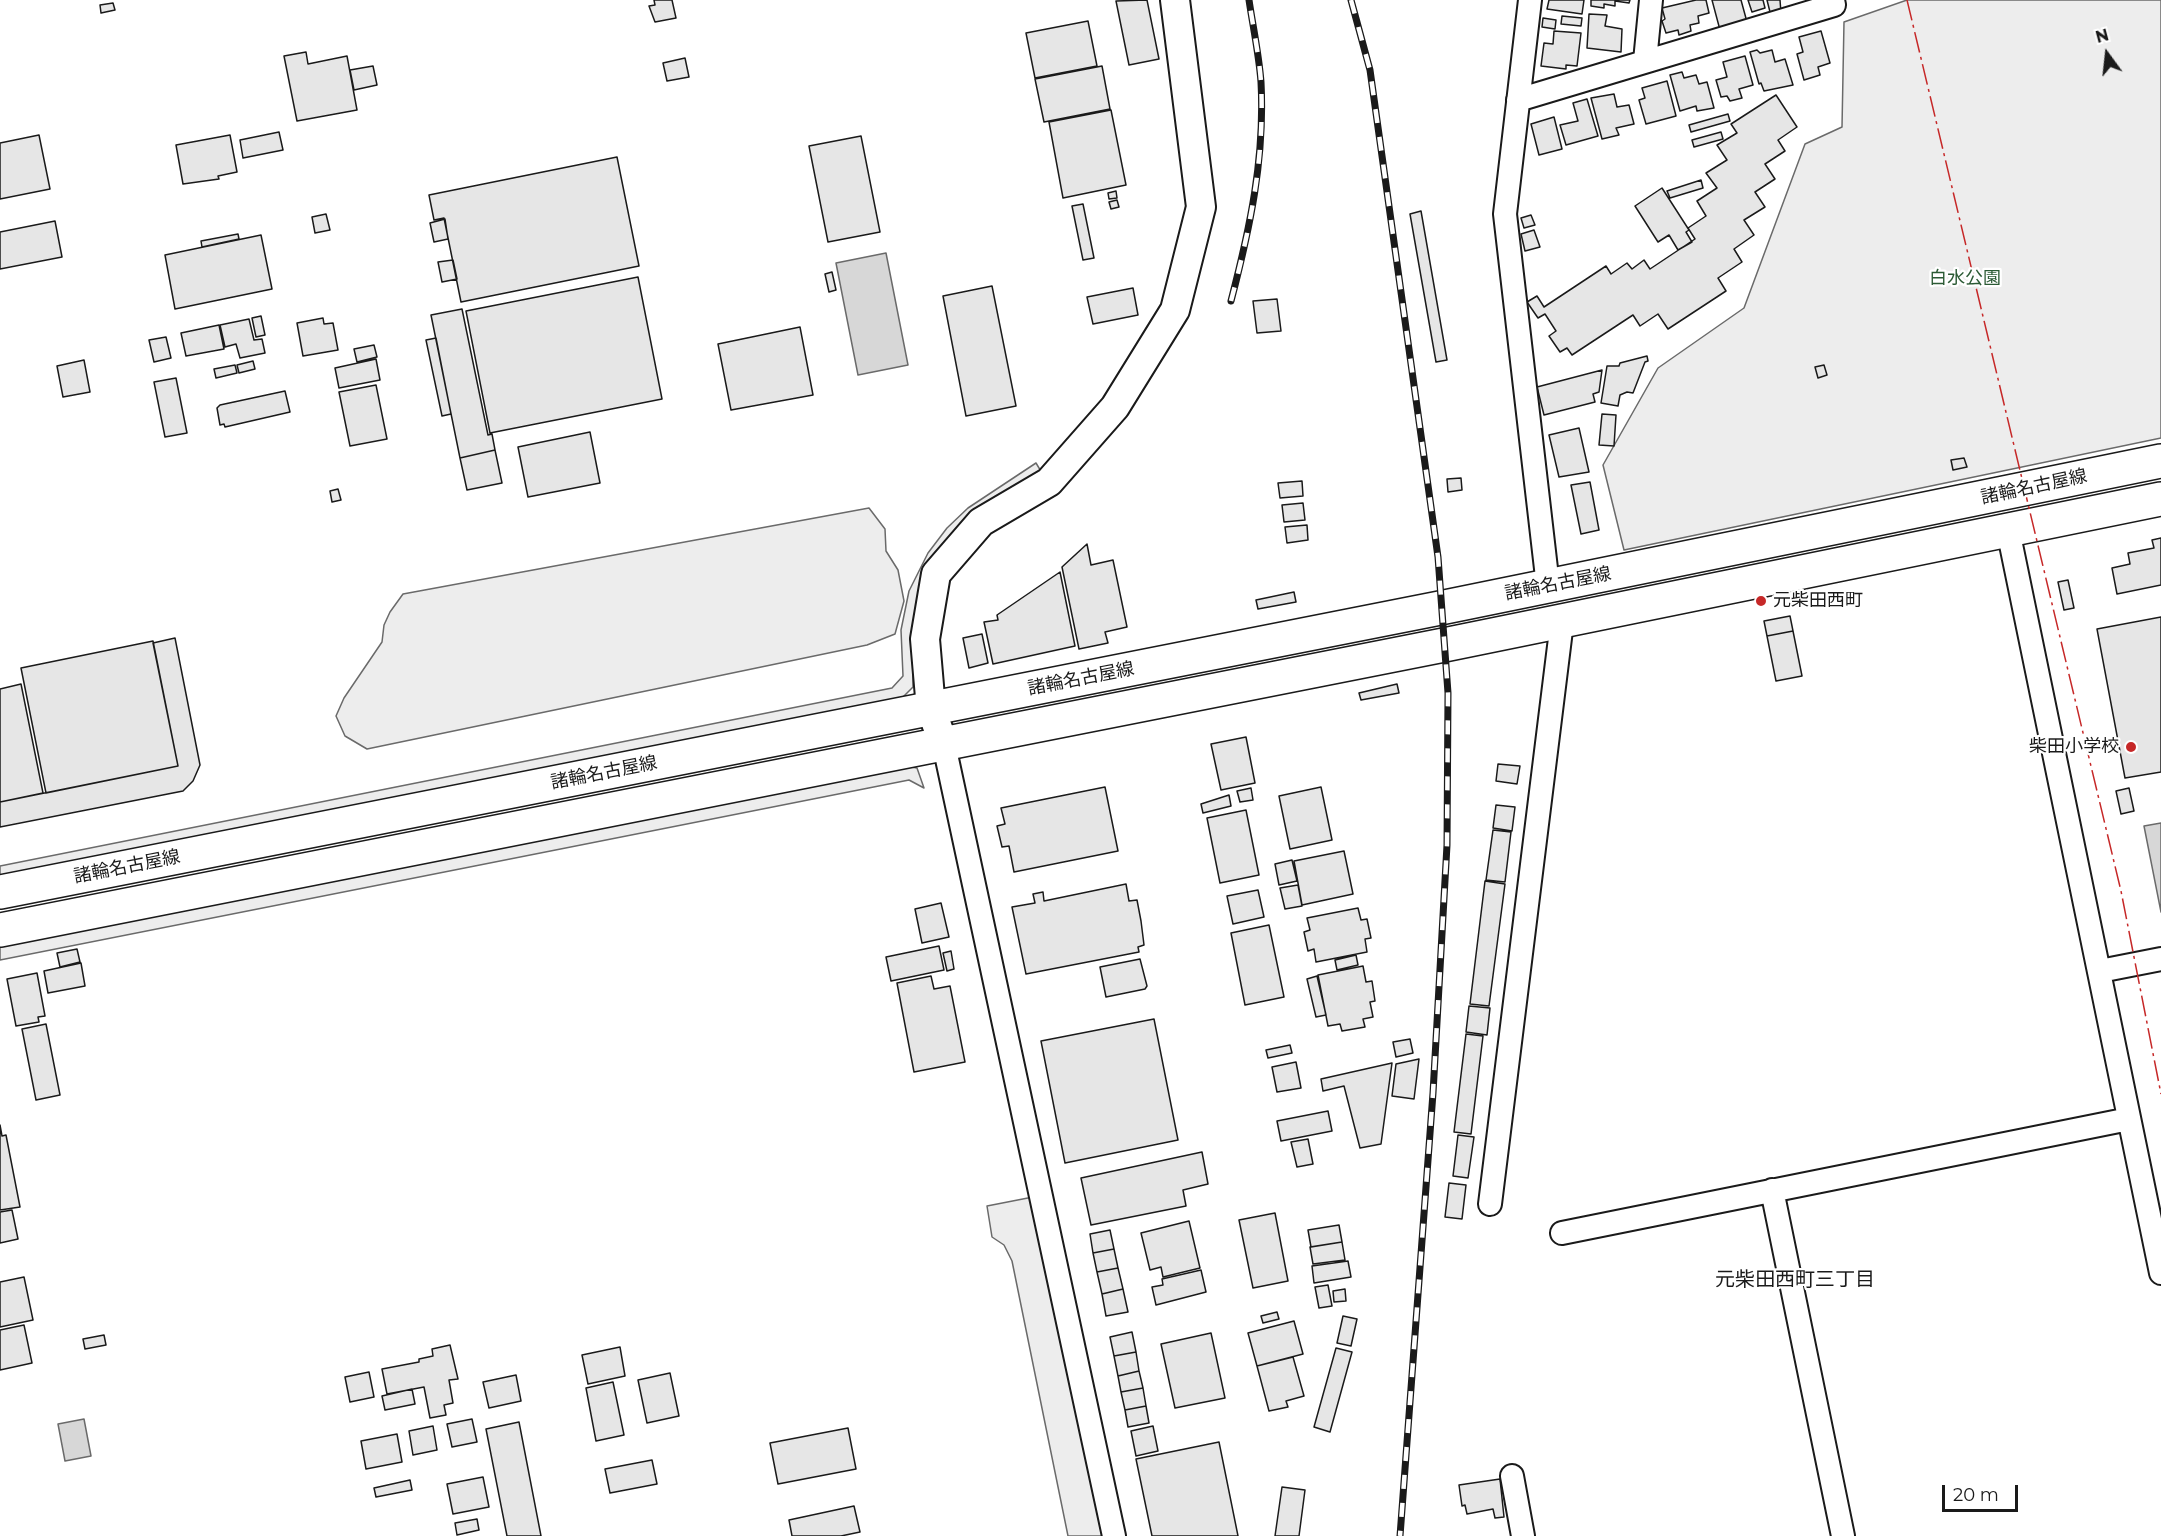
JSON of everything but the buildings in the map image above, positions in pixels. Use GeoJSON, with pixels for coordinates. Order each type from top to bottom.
{"type":"FeatureCollection","features":[{"type":"Feature","properties":{"kind":"main road","name":"諸輪名古屋線"},"geometry":{"type":"LineString","coordinates":[[0,892],[932,709],[2161,461]]}},
{"type":"Feature","properties":{"kind":"main road","name":"諸輪名古屋線"},"geometry":{"type":"LineString","coordinates":[[0,930],[944,745],[2161,499]]}},
{"type":"Feature","properties":{"kind":"street"},"geometry":{"type":"LineString","coordinates":[[1114,1536],[944,745],[932,709],[925,639],[936,573],[981,522],[1049,482],[1115,407],[1175,310],[1201,207],[1175,0]]}},
{"type":"Feature","properties":{"kind":"street"},"geometry":{"type":"LineString","coordinates":[[1530,0],[1505,214],[1548,586]]}},
{"type":"Feature","properties":{"kind":"street"},"geometry":{"type":"LineString","coordinates":[[1645,62],[1651,0]]}},
{"type":"Feature","properties":{"kind":"street"},"geometry":{"type":"LineString","coordinates":[[1518,100],[1834,5],[1833,0]]}},
{"type":"Feature","properties":{"kind":"street"},"geometry":{"type":"LineString","coordinates":[[2008,530],[2129,1119],[2153,1197],[2161,1273]]}},
{"type":"Feature","properties":{"kind":"street"},"geometry":{"type":"LineString","coordinates":[[1490,1204],[1562,621]]}},
{"type":"Feature","properties":{"kind":"street"},"geometry":{"type":"LineString","coordinates":[[2100,970],[2161,959]]}},
{"type":"Feature","properties":{"kind":"street"},"geometry":{"type":"LineString","coordinates":[[1562,1233],[2129,1119]]}},
{"type":"Feature","properties":{"kind":"street"},"geometry":{"type":"LineString","coordinates":[[1772,1190],[1843,1536]]}},
{"type":"Feature","properties":{"kind":"street"},"geometry":{"type":"LineString","coordinates":[[1512,1476],[1523,1536]]}},
{"type":"Feature","properties":{"kind":"shaded area","name":"白水公園"},"geometry":{"type":"Polygon","coordinates":[[[1907,0],[2161,0],[2161,438],[1624,550],[1603,465],[1658,368],[1744,308],[1805,144],[1842,127],[1844,22],[1907,0]]]}},
{"type":"Feature","properties":{"kind":"shaded area"},"geometry":{"type":"Polygon","coordinates":[[[886,253],[908,365],[858,375],[836,263],[886,253]]]}},
{"type":"Feature","properties":{"kind":"shaded area"},"geometry":{"type":"Polygon","coordinates":[[[1036,463],[1042,473],[987,507],[913,625],[913,687],[900,700],[0,880],[0,866],[892,688],[903,676],[901,630],[909,591],[928,553],[947,528],[968,508],[1036,463]]]}},
{"type":"Feature","properties":{"kind":"shaded area"},"geometry":{"type":"Polygon","coordinates":[[[869,508],[885,529],[886,551],[898,570],[904,601],[895,634],[867,645],[367,749],[345,736],[336,716],[344,698],[382,642],[384,625],[403,594],[869,508]]]}},
{"type":"Feature","properties":{"kind":"shaded area"},"geometry":{"type":"Polygon","coordinates":[[[906,766],[917,768],[924,788],[909,780],[0,960],[0,947],[906,766]]]}},
{"type":"Feature","properties":{"kind":"shaded area"},"geometry":{"type":"Polygon","coordinates":[[[2161,823],[2161,912],[2144,826],[2161,823]]]}},
{"type":"Feature","properties":{"kind":"shaded area"},"geometry":{"type":"Polygon","coordinates":[[[1033,1197],[1102,1536],[1068,1536],[1012,1261],[1004,1245],[992,1237],[987,1206],[1033,1197]]]}},
{"type":"Feature","properties":{"kind":"shaded area"},"geometry":{"type":"Polygon","coordinates":[[[84,1419],[91,1456],[65,1461],[58,1424],[84,1419]]]}},
{"type":"Feature","properties":{"kind":"railway"},"geometry":{"type":"LineString","coordinates":[[1231,301],[1255,193],[1261,138],[1261,82],[1249,0]]}},
{"type":"Feature","properties":{"kind":"railway"},"geometry":{"type":"LineString","coordinates":[[1351,0],[1370,70],[1438,557],[1448,693],[1447,845],[1433,1093],[1400,1536]]}},
{"type":"Feature","properties":{"kind":"power"},"geometry":{"type":"LineString","coordinates":[[1907,0],[2121,891],[2161,1094]]}},
{"type":"Feature","properties":{"kind":"place","name":"元柴田西町"},"geometry":{"type":"Point","coordinates":[1761,601]}},
{"type":"Feature","properties":{"kind":"place","name":"柴田小学校"},"geometry":{"type":"Point","coordinates":[2131,747]}},
{"type":"Feature","properties":{"kind":"district","name":"元柴田西町三丁目"},"geometry":{"type":"Point","coordinates":[1795,1280]}}]}
